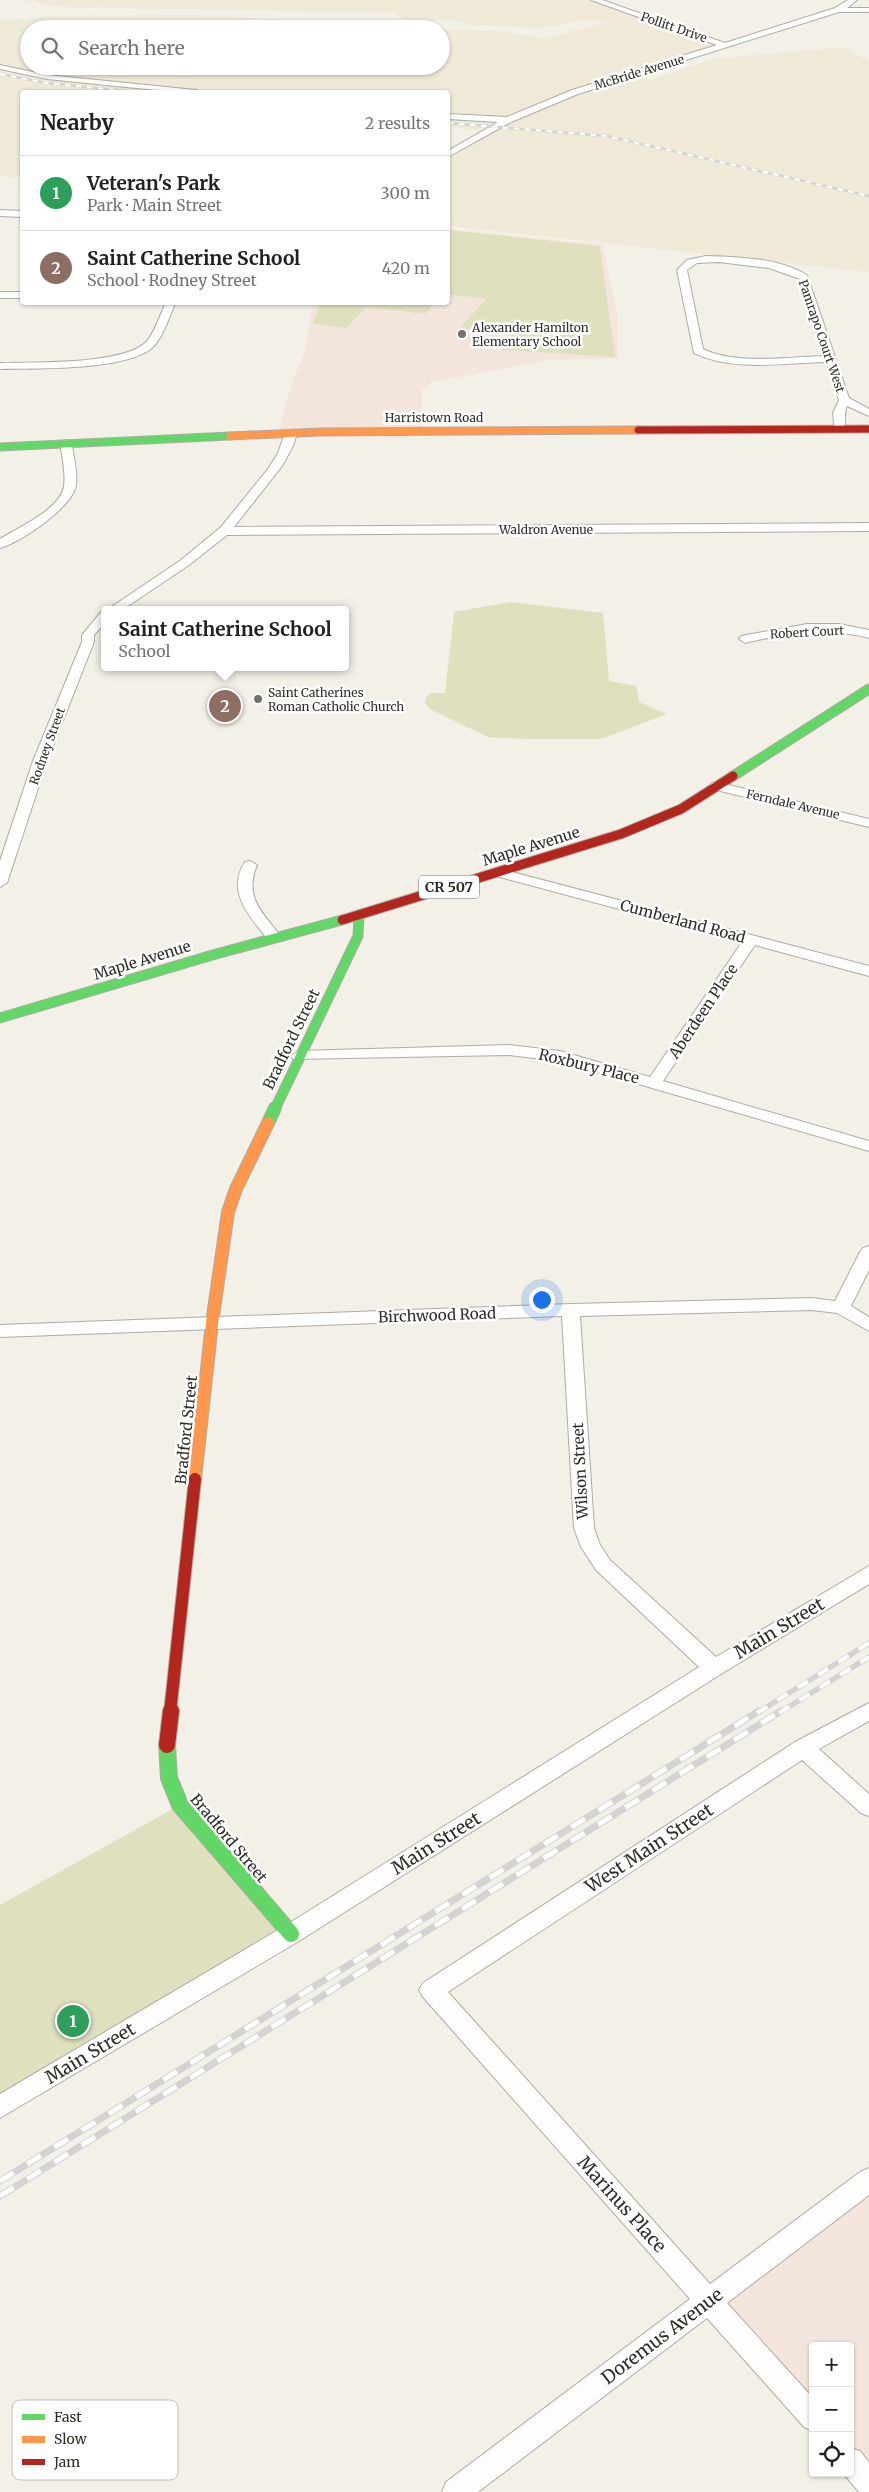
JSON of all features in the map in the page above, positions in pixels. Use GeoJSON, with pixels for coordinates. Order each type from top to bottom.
{"type":"FeatureCollection","features":[{"type":"Feature","properties":{"kind":"street","name":"Pollitt Drive"},"geometry":{"type":"LineString","coordinates":[[595,0],[725,45]]}},
{"type":"Feature","properties":{"kind":"street"},"geometry":{"type":"LineString","coordinates":[[838,10],[853,0]]}},
{"type":"Feature","properties":{"kind":"street","name":"McBride Avenue"},"geometry":{"type":"LineString","coordinates":[[450,153],[508,120],[575,92],[838,10]]}},
{"type":"Feature","properties":{"kind":"street"},"geometry":{"type":"LineString","coordinates":[[838,10],[869,10]]}},
{"type":"Feature","properties":{"kind":"street"},"geometry":{"type":"LineString","coordinates":[[0,67],[20,73]]}},
{"type":"Feature","properties":{"kind":"street"},"geometry":{"type":"LineString","coordinates":[[34,75],[176,90]]}},
{"type":"Feature","properties":{"kind":"street"},"geometry":{"type":"LineString","coordinates":[[450,116],[508,120]]}},
{"type":"Feature","properties":{"kind":"street"},"geometry":{"type":"LineString","coordinates":[[0,213],[20,214]]}},
{"type":"Feature","properties":{"kind":"street","name":"Pamrapo Court West"},"geometry":{"type":"LineString","coordinates":[[831,359],[723,359],[708,357],[698,351],[682,270],[693,261],[713,259],[781,266],[800,273],[804,277],[831,359],[844,400],[869,413]]}},
{"type":"Feature","properties":{"kind":"street"},"geometry":{"type":"LineString","coordinates":[[0,296],[20,295]]}},
{"type":"Feature","properties":{"kind":"street"},"geometry":{"type":"LineString","coordinates":[[0,366],[104,360],[128,356],[150,343],[169,305]]}},
{"type":"Feature","properties":{"kind":"street"},"geometry":{"type":"LineString","coordinates":[[839,429],[838,413],[844,400]]}},
{"type":"Feature","properties":{"kind":"street","name":"Harristown Road"},"geometry":{"type":"LineString","coordinates":[[0,447],[291,433],[869,429]]}},
{"type":"Feature","properties":{"kind":"street"},"geometry":{"type":"LineString","coordinates":[[119,606],[181,565],[224,531],[244,510],[272,472],[290,439],[291,433]]}},
{"type":"Feature","properties":{"kind":"street"},"geometry":{"type":"LineString","coordinates":[[0,544],[50,513],[65,500],[70,486],[66,443]]}},
{"type":"Feature","properties":{"kind":"street","name":"Waldron Avenue"},"geometry":{"type":"LineString","coordinates":[[224,531],[869,527]]}},
{"type":"Feature","properties":{"kind":"street","name":"Rodney Street"},"geometry":{"type":"LineString","coordinates":[[0,883],[40,761],[88,642],[88,635],[101,620]]}},
{"type":"Feature","properties":{"kind":"street","name":"Robert Court"},"geometry":{"type":"LineString","coordinates":[[744,639],[771,633],[817,629],[851,630],[869,634]]}},
{"type":"Feature","properties":{"kind":"street","name":"Maple Avenue"},"geometry":{"type":"LineString","coordinates":[[0,1018],[359,915],[621,834],[681,809],[869,689]]}},
{"type":"Feature","properties":{"kind":"street","name":"Ferndale Avenue"},"geometry":{"type":"LineString","coordinates":[[717,786],[869,823]]}},
{"type":"Feature","properties":{"kind":"street"},"geometry":{"type":"LineString","coordinates":[[250,866],[246,874],[244,893],[249,906],[274,938]]}},
{"type":"Feature","properties":{"kind":"street","name":"Cumberland Road"},"geometry":{"type":"LineString","coordinates":[[497,872],[869,971]]}},
{"type":"Feature","properties":{"kind":"street","name":"Bradford Street"},"geometry":{"type":"LineString","coordinates":[[291,1934],[180,1805],[170,1786],[166,1766],[212,1323],[228,1212],[236,1189],[358,936],[359,915]]}},
{"type":"Feature","properties":{"kind":"street","name":"Aberdeen Place"},"geometry":{"type":"LineString","coordinates":[[654,1084],[752,939]]}},
{"type":"Feature","properties":{"kind":"street","name":"Roxbury Place"},"geometry":{"type":"LineString","coordinates":[[299,1056],[508,1050],[535,1052],[560,1056],[869,1146]]}},
{"type":"Feature","properties":{"kind":"street"},"geometry":{"type":"LineString","coordinates":[[841,1308],[869,1252]]}},
{"type":"Feature","properties":{"kind":"street","name":"Birchwood Road"},"geometry":{"type":"LineString","coordinates":[[0,1331],[571,1310],[812,1304],[841,1308],[869,1325]]}},
{"type":"Feature","properties":{"kind":"street","name":"Wilson Street"},"geometry":{"type":"LineString","coordinates":[[571,1310],[584,1528],[590,1547],[603,1565],[714,1668]]}},
{"type":"Feature","properties":{"kind":"street","name":"Main Street"},"geometry":{"type":"LineString","coordinates":[[0,2107],[291,1934],[714,1668],[869,1574]]}},
{"type":"Feature","properties":{"kind":"street","name":"West Main Street"},"geometry":{"type":"LineString","coordinates":[[431,1990],[803,1748],[869,1711]]}},
{"type":"Feature","properties":{"kind":"street"},"geometry":{"type":"LineString","coordinates":[[803,1748],[869,1807]]}},
{"type":"Feature","properties":{"kind":"street","name":"Marinus Place"},"geometry":{"type":"LineString","coordinates":[[431,1990],[809,2414]]}},
{"type":"Feature","properties":{"kind":"street","name":"Doremus Avenue"},"geometry":{"type":"LineString","coordinates":[[456,2492],[869,2180]]}},
{"type":"Feature","properties":{"kind":"street"},"geometry":{"type":"LineString","coordinates":[[854,2465],[869,2482]]}},
{"type":"Feature","properties":{"kind":"shaded area"},"geometry":{"type":"Polygon","coordinates":[[[24,0],[593,0],[728,45],[632,70],[651,80],[713,59],[845,47],[869,61],[869,272],[450,226],[450,147],[479,131],[450,126],[450,90],[20,90],[20,178],[0,176],[0,21],[47,16],[212,15],[283,20],[20,20],[20,75],[450,75],[450,29],[498,31],[545,38],[605,23],[591,19],[541,28],[471,25],[451,19],[405,20],[395,13],[59,7],[24,0]]]}},
{"type":"Feature","properties":{"kind":"shaded area","name":"Alexander Hamilton Elementary School"},"geometry":{"type":"Polygon","coordinates":[[[450,229],[602,245],[617,311],[617,359],[549,360],[432,382],[422,388],[422,431],[278,433],[293,379],[304,355],[313,305],[450,305],[450,229]]]}},
{"type":"Feature","properties":{"kind":"shaded area"},"geometry":{"type":"Polygon","coordinates":[[[869,2180],[869,2482],[854,2465],[854,2342],[809,2342],[809,2414],[708,2301],[869,2180]]]}},
{"type":"Feature","properties":{"kind":"green space"},"geometry":{"type":"Polygon","coordinates":[[[450,230],[600,246],[615,357],[502,350],[512,335],[460,328],[486,299],[450,294],[450,230]]]}},
{"type":"Feature","properties":{"kind":"green space"},"geometry":{"type":"Polygon","coordinates":[[[319,305],[432,305],[425,314],[366,307],[346,328],[313,324],[319,305]]]}},
{"type":"Feature","properties":{"kind":"green space"},"geometry":{"type":"Polygon","coordinates":[[[510,602],[603,613],[609,681],[636,686],[639,702],[667,714],[601,739],[524,739],[488,737],[430,709],[425,703],[426,697],[431,693],[445,693],[454,612],[510,602]]]}},
{"type":"Feature","properties":{"kind":"green space"},"geometry":{"type":"Polygon","coordinates":[[[180,1805],[291,1934],[0,2107],[0,1905],[180,1805]]]}},
{"type":"Feature","properties":{"kind":"railway"},"geometry":{"type":"LineString","coordinates":[[0,74],[46,83],[117,90]]}},
{"type":"Feature","properties":{"kind":"railway"},"geometry":{"type":"LineString","coordinates":[[450,123],[607,136],[869,196]]}},
{"type":"Feature","properties":{"kind":"railway"},"geometry":{"type":"LineString","coordinates":[[757,1713],[869,1643]]}},
{"type":"Feature","properties":{"kind":"railway"},"geometry":{"type":"LineString","coordinates":[[779,1713],[869,1657]]}},
{"type":"Feature","properties":{"kind":"railway"},"geometry":{"type":"LineString","coordinates":[[0,2181],[759,1711]]}},
{"type":"Feature","properties":{"kind":"railway"},"geometry":{"type":"LineString","coordinates":[[0,2196],[781,1711]]}},
{"type":"Feature","properties":{"kind":"traffic: fast"},"geometry":{"type":"LineString","coordinates":[[0,447],[230,436]]}},
{"type":"Feature","properties":{"kind":"traffic: fast"},"geometry":{"type":"LineString","coordinates":[[733,776],[869,689]]}},
{"type":"Feature","properties":{"kind":"traffic: fast"},"geometry":{"type":"LineString","coordinates":[[268,1123],[358,936],[359,915]]}},
{"type":"Feature","properties":{"kind":"traffic: fast"},"geometry":{"type":"LineString","coordinates":[[0,1018],[216,954],[342,920]]}},
{"type":"Feature","properties":{"kind":"traffic: fast"},"geometry":{"type":"LineString","coordinates":[[167,1745],[169,1778],[180,1805],[291,1934]]}},
{"type":"Feature","properties":{"kind":"traffic: slow"},"geometry":{"type":"LineString","coordinates":[[230,436],[321,432],[638,430]]}},
{"type":"Feature","properties":{"kind":"traffic: slow"},"geometry":{"type":"LineString","coordinates":[[195,1479],[212,1323],[228,1212],[236,1189],[268,1123]]}},
{"type":"Feature","properties":{"kind":"traffic: jam"},"geometry":{"type":"LineString","coordinates":[[638,430],[869,429]]}},
{"type":"Feature","properties":{"kind":"traffic: jam"},"geometry":{"type":"LineString","coordinates":[[342,920],[621,834],[681,809],[733,776]]}},
{"type":"Feature","properties":{"kind":"traffic: jam"},"geometry":{"type":"LineString","coordinates":[[167,1745],[195,1479]]}},
{"type":"Feature","properties":{"kind":"place","name":"Alexander Hamilton Elementary School"},"geometry":{"type":"Point","coordinates":[462,334]}},
{"type":"Feature","properties":{"kind":"place","name":"Saint Catherines Roman Catholic Church"},"geometry":{"type":"Point","coordinates":[258,699]}},
{"type":"Feature","properties":{"kind":"place","name":"Saint Catherine School"},"geometry":{"type":"Point","coordinates":[225,706]}},
{"type":"Feature","properties":{"kind":"place","name":"Veteran's Park"},"geometry":{"type":"Point","coordinates":[73,2021]}}]}
